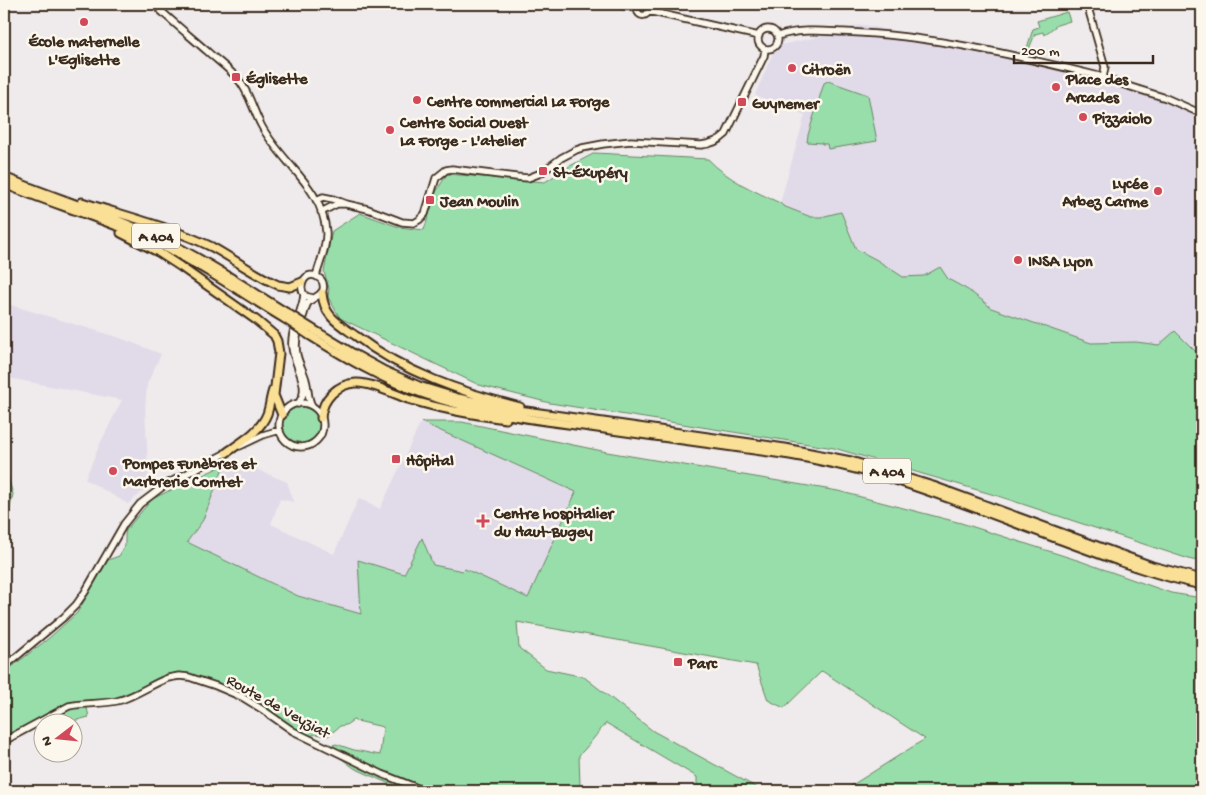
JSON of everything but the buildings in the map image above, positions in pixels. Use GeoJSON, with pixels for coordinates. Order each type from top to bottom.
{"type":"FeatureCollection","features":[{"type":"Feature","properties":{"kind":"highway","name":"A 404"},"geometry":{"type":"LineString","coordinates":[[4,177],[158,237],[198,258],[351,360],[382,377],[432,397],[496,413],[819,460],[932,493],[1140,568],[1202,585]]}},
{"type":"Feature","properties":{"kind":"highway"},"geometry":{"type":"LineString","coordinates":[[14,182],[114,212],[190,238],[211,247],[278,285],[290,287],[302,282]]}},
{"type":"Feature","properties":{"kind":"highway","name":"A 404"},"geometry":{"type":"LineString","coordinates":[[4,184],[92,217],[170,250],[286,316]]}},
{"type":"Feature","properties":{"kind":"highway"},"geometry":{"type":"LineString","coordinates":[[92,217],[181,267],[274,334],[279,353],[274,395],[282,415]]}},
{"type":"Feature","properties":{"kind":"highway"},"geometry":{"type":"LineString","coordinates":[[322,294],[326,312],[334,320],[383,355],[404,366],[442,384],[559,416]]}},
{"type":"Feature","properties":{"kind":"highway","name":"A 404"},"geometry":{"type":"LineString","coordinates":[[310,332],[402,379],[480,404],[785,448],[851,461],[933,486],[1135,560],[1202,579]]}},
{"type":"Feature","properties":{"kind":"highway"},"geometry":{"type":"LineString","coordinates":[[226,453],[255,431],[262,423],[268,412],[277,376]]}},
{"type":"Feature","properties":{"kind":"highway"},"geometry":{"type":"LineString","coordinates":[[321,418],[324,404],[332,393],[344,385],[358,382],[422,403],[464,413],[508,420],[577,425]]}},
{"type":"Feature","properties":{"kind":"main road"},"geometry":{"type":"LineString","coordinates":[[154,4],[242,83],[261,126],[309,188],[316,200],[325,225],[326,240],[316,276]]}},
{"type":"Feature","properties":{"kind":"main road"},"geometry":{"type":"LineString","coordinates":[[615,4],[638,8],[640,16],[646,15],[648,11],[758,36]]}},
{"type":"Feature","properties":{"kind":"main road"},"geometry":{"type":"LineString","coordinates":[[1087,4],[1105,67],[1103,78]]}},
{"type":"Feature","properties":{"kind":"main road"},"geometry":{"type":"LineString","coordinates":[[762,30],[774,30],[778,36],[778,42],[772,48],[765,49],[760,45],[758,36],[762,30]]}},
{"type":"Feature","properties":{"kind":"main road"},"geometry":{"type":"LineString","coordinates":[[778,36],[789,32],[816,31],[891,35],[1007,54],[1103,78],[1166,98],[1202,114]]}},
{"type":"Feature","properties":{"kind":"main road"},"geometry":{"type":"LineString","coordinates":[[316,200],[326,197],[368,209],[402,222],[412,223],[419,220],[425,214],[436,178],[446,170],[452,169],[528,178],[541,173],[561,158],[576,150],[603,144],[631,141],[701,145],[713,143],[726,134],[764,56],[765,49]]}},
{"type":"Feature","properties":{"kind":"main road"},"geometry":{"type":"LineString","coordinates":[[321,212],[337,204],[346,204]]}},
{"type":"Feature","properties":{"kind":"main road"},"geometry":{"type":"LineString","coordinates":[[316,276],[323,283],[322,294],[318,297],[308,297],[301,288],[302,282],[307,277],[316,276]]}},
{"type":"Feature","properties":{"kind":"main road"},"geometry":{"type":"LineString","coordinates":[[298,404],[303,396],[303,385],[292,352],[292,340],[304,294]]}},
{"type":"Feature","properties":{"kind":"main road"},"geometry":{"type":"LineString","coordinates":[[312,406],[308,397],[306,378],[297,354],[296,343],[307,306],[313,298]]}},
{"type":"Feature","properties":{"kind":"main road"},"geometry":{"type":"LineString","coordinates":[[298,404],[312,406],[318,411],[321,418],[323,426],[321,434],[309,446],[298,447],[290,444],[280,430],[279,425],[282,415],[286,409],[298,404]]}},
{"type":"Feature","properties":{"kind":"main road"},"geometry":{"type":"LineString","coordinates":[[4,667],[76,605],[124,524],[140,504],[165,485],[263,435],[280,430]]}},
{"type":"Feature","properties":{"kind":"main road","name":"Route de Veyziat"},"geometry":{"type":"LineString","coordinates":[[4,741],[69,706],[121,700],[162,680],[174,676],[184,676],[242,697],[292,731],[422,791]]}},
{"type":"Feature","properties":{"kind":"shaded area"},"geometry":{"type":"Polygon","coordinates":[[[864,25],[1106,79],[1202,112],[1202,358],[1175,331],[1159,346],[1136,342],[1091,343],[991,308],[968,290],[948,279],[924,276],[903,277],[856,249],[841,212],[821,218],[811,217],[782,206],[780,203],[805,115],[755,95],[776,46],[846,31],[854,26],[864,25]]]}},
{"type":"Feature","properties":{"kind":"shaded area"},"geometry":{"type":"Polygon","coordinates":[[[4,303],[120,338],[161,354],[147,384],[145,409],[149,486],[128,504],[85,479],[122,400],[4,377],[4,303]]]}},
{"type":"Feature","properties":{"kind":"shaded area"},"geometry":{"type":"Polygon","coordinates":[[[421,422],[576,492],[528,598],[465,569],[463,571],[433,565],[423,539],[404,574],[361,615],[298,596],[187,542],[203,520],[224,465],[233,460],[287,482],[294,502],[280,499],[271,524],[334,554],[359,498],[380,509],[421,422]]]}},
{"type":"Feature","properties":{"kind":"green space"},"geometry":{"type":"Polygon","coordinates":[[[1067,12],[1070,21],[1057,25],[1044,35],[1043,32],[1035,34],[1029,49],[1027,48],[1033,29],[1039,27],[1037,21],[1067,12]]]}},
{"type":"Feature","properties":{"kind":"green space"},"geometry":{"type":"Polygon","coordinates":[[[828,81],[868,95],[877,141],[828,149],[827,144],[807,142],[824,83],[828,81]]]}},
{"type":"Feature","properties":{"kind":"green space"},"geometry":{"type":"Polygon","coordinates":[[[595,153],[708,159],[733,179],[783,206],[811,217],[821,217],[841,212],[856,249],[903,277],[924,276],[940,267],[948,279],[968,290],[991,308],[1091,343],[1136,342],[1159,345],[1175,331],[1202,358],[1202,561],[1192,560],[998,496],[834,448],[550,403],[479,385],[340,318],[328,297],[329,288],[324,272],[332,231],[360,213],[399,227],[424,230],[436,192],[447,174],[545,182],[595,153]]]}},
{"type":"Feature","properties":{"kind":"green space"},"geometry":{"type":"Polygon","coordinates":[[[299,407],[314,413],[320,424],[316,437],[301,444],[296,441],[292,442],[287,437],[282,422],[287,413],[299,407]]]}},
{"type":"Feature","properties":{"kind":"green space"},"geometry":{"type":"Polygon","coordinates":[[[421,422],[462,422],[607,452],[838,491],[961,523],[1080,561],[1171,593],[1202,598],[1202,791],[846,791],[846,789],[925,739],[822,671],[784,708],[768,700],[756,665],[517,622],[519,648],[546,669],[584,677],[653,731],[763,791],[697,791],[697,777],[606,723],[579,755],[580,786],[584,791],[405,791],[354,768],[326,747],[336,744],[380,755],[383,727],[353,720],[346,725],[340,726],[328,736],[316,734],[309,736],[245,694],[181,673],[87,708],[89,717],[82,719],[82,712],[32,712],[32,725],[4,738],[4,673],[49,638],[77,613],[108,560],[119,556],[125,546],[126,530],[152,499],[224,465],[203,520],[187,542],[298,596],[361,614],[358,560],[404,574],[422,538],[433,565],[463,571],[465,569],[528,598],[576,492],[421,422]]]}},
{"type":"Feature","properties":{"kind":"green space"},"geometry":{"type":"Polygon","coordinates":[[[4,465],[13,494],[4,533],[4,465]]]}},
{"type":"Feature","properties":{"kind":"place","name":"École maternelle L'Eglisette"},"geometry":{"type":"Point","coordinates":[84,22]}},
{"type":"Feature","properties":{"kind":"place","name":"Citroën"},"geometry":{"type":"Point","coordinates":[792,68]}},
{"type":"Feature","properties":{"kind":"place","name":"Églisette"},"geometry":{"type":"Point","coordinates":[236,77]}},
{"type":"Feature","properties":{"kind":"place","name":"Place des Arcades"},"geometry":{"type":"Point","coordinates":[1056,87]}},
{"type":"Feature","properties":{"kind":"place","name":"Centre commercial La Forge"},"geometry":{"type":"Point","coordinates":[417,100]}},
{"type":"Feature","properties":{"kind":"place","name":"Guynemer"},"geometry":{"type":"Point","coordinates":[742,102]}},
{"type":"Feature","properties":{"kind":"place","name":"Pizzaiolo"},"geometry":{"type":"Point","coordinates":[1083,117]}},
{"type":"Feature","properties":{"kind":"place","name":"Centre Social Ouest La Forge - L'atelier"},"geometry":{"type":"Point","coordinates":[390,130]}},
{"type":"Feature","properties":{"kind":"place","name":"St-Éxupéry"},"geometry":{"type":"Point","coordinates":[543,171]}},
{"type":"Feature","properties":{"kind":"place","name":"Lycée Arbez Carme"},"geometry":{"type":"Point","coordinates":[1158,191]}},
{"type":"Feature","properties":{"kind":"place","name":"Jean Moulin"},"geometry":{"type":"Point","coordinates":[430,200]}},
{"type":"Feature","properties":{"kind":"place","name":"INSA Lyon"},"geometry":{"type":"Point","coordinates":[1018,260]}},
{"type":"Feature","properties":{"kind":"place","name":"Hôpital"},"geometry":{"type":"Point","coordinates":[396,459]}},
{"type":"Feature","properties":{"kind":"place","name":"Pompes Funèbres et Marbrerie Comtet"},"geometry":{"type":"Point","coordinates":[113,471]}},
{"type":"Feature","properties":{"kind":"place","name":"Centre hospitalier du Haut-Bugey"},"geometry":{"type":"Point","coordinates":[483,521]}},
{"type":"Feature","properties":{"kind":"place","name":"Parc"},"geometry":{"type":"Point","coordinates":[678,662]}}]}
